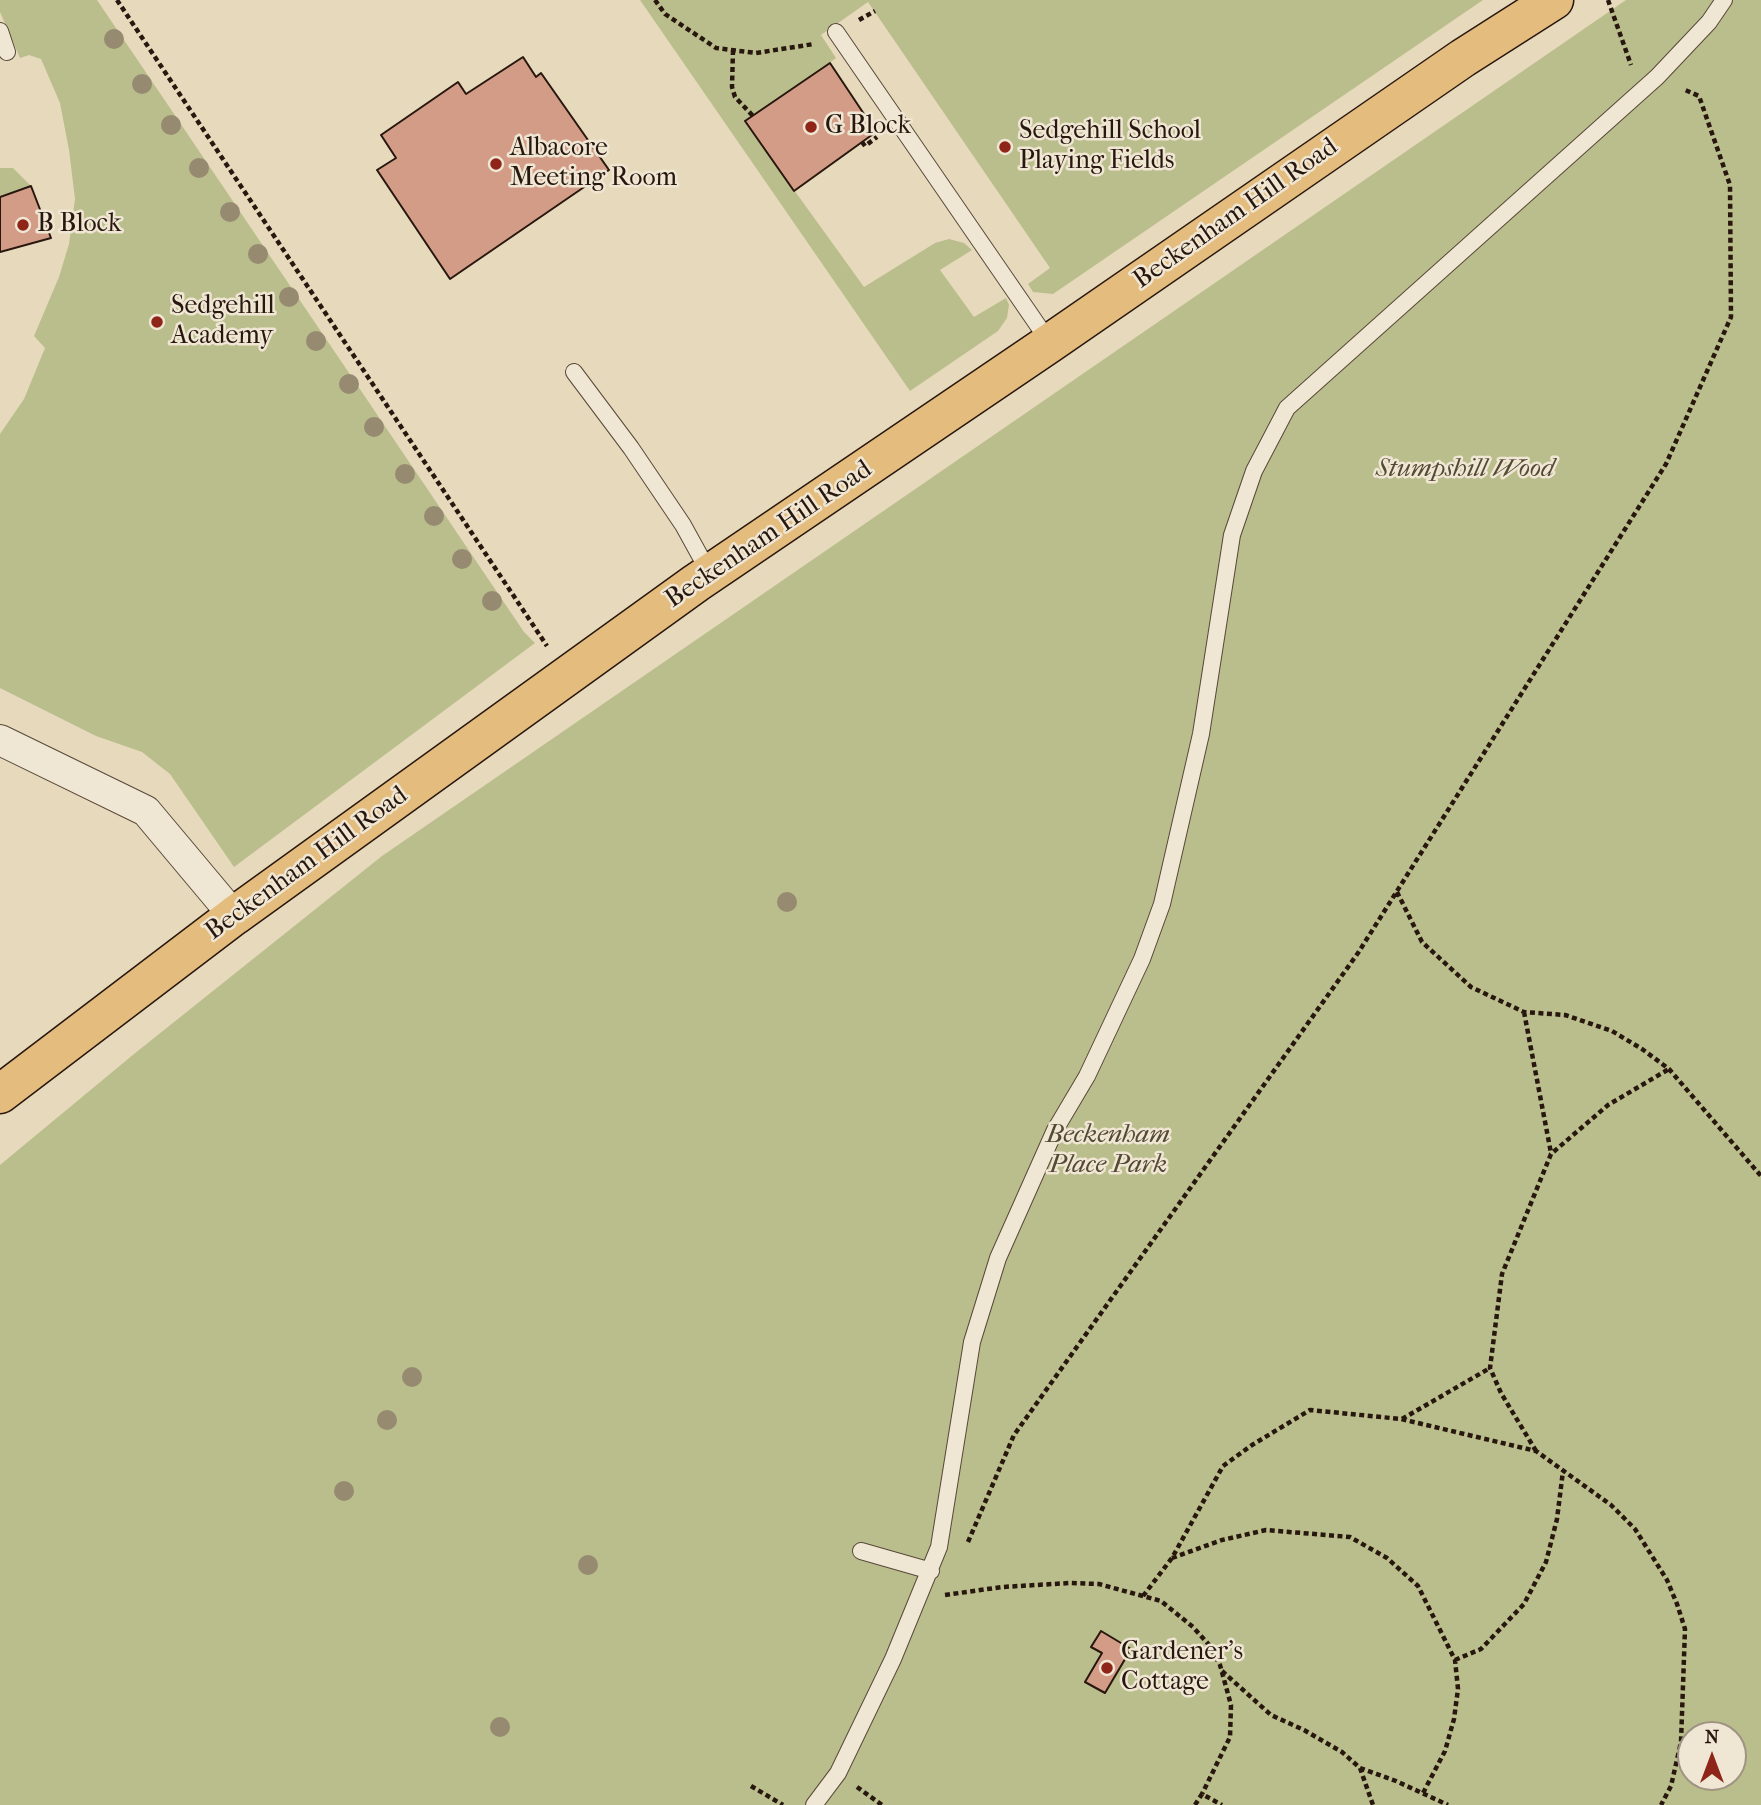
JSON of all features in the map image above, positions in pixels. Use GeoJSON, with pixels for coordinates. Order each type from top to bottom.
{"type":"FeatureCollection","features":[{"type":"Feature","properties":{"kind":"main road","name":"Beckenham Hill Road"},"geometry":{"type":"LineString","coordinates":[[0,1094],[234,916],[710,574],[1463,58],[1554,0]]}},
{"type":"Feature","properties":{"kind":"street"},"geometry":{"type":"LineString","coordinates":[[0,740],[146,811],[234,916]]}},
{"type":"Feature","properties":{"kind":"lane"},"geometry":{"type":"LineString","coordinates":[[814,1805],[838,1773],[893,1659],[931,1571],[939,1547],[972,1342],[998,1258],[1055,1130],[1087,1076],[1142,959],[1163,904],[1200,734],[1232,535],[1254,471],[1287,408],[1657,78],[1709,22],[1724,0]]}},
{"type":"Feature","properties":{"kind":"lane"},"geometry":{"type":"LineString","coordinates":[[0,31],[7,52]]}},
{"type":"Feature","properties":{"kind":"lane"},"geometry":{"type":"LineString","coordinates":[[836,32],[1050,343]]}},
{"type":"Feature","properties":{"kind":"lane"},"geometry":{"type":"LineString","coordinates":[[574,372],[631,448],[683,525],[710,574]]}},
{"type":"Feature","properties":{"kind":"lane"},"geometry":{"type":"LineString","coordinates":[[861,1551],[931,1571]]}},
{"type":"Feature","properties":{"kind":"path"},"geometry":{"type":"LineString","coordinates":[[117,0],[567,676]]}},
{"type":"Feature","properties":{"kind":"path"},"geometry":{"type":"LineString","coordinates":[[655,0],[665,14],[716,48],[756,53],[811,46],[875,11]]}},
{"type":"Feature","properties":{"kind":"path"},"geometry":{"type":"LineString","coordinates":[[1608,0],[1640,92]]}},
{"type":"Feature","properties":{"kind":"path"},"geometry":{"type":"LineString","coordinates":[[733,50],[732,88],[735,97],[752,116]]}},
{"type":"Feature","properties":{"kind":"path"},"geometry":{"type":"LineString","coordinates":[[966,1546],[1014,1436],[1350,965],[1667,464],[1731,317],[1730,185],[1699,96],[1657,78]]}},
{"type":"Feature","properties":{"kind":"path"},"geometry":{"type":"LineString","coordinates":[[1397,892],[1422,942],[1471,987],[1524,1013],[1565,1015],[1612,1031],[1669,1069],[1761,1176]]}},
{"type":"Feature","properties":{"kind":"path"},"geometry":{"type":"LineString","coordinates":[[1524,1013],[1551,1154]]}},
{"type":"Feature","properties":{"kind":"path"},"geometry":{"type":"LineString","coordinates":[[1661,1805],[1671,1786],[1681,1742],[1685,1629],[1667,1580],[1635,1529],[1612,1505],[1536,1451],[1500,1393],[1490,1368],[1502,1274],[1551,1154],[1608,1105],[1669,1069]]}},
{"type":"Feature","properties":{"kind":"path"},"geometry":{"type":"LineString","coordinates":[[1401,1419],[1490,1368]]}},
{"type":"Feature","properties":{"kind":"path"},"geometry":{"type":"LineString","coordinates":[[1143,1596],[1172,1558],[1223,1466],[1310,1410],[1401,1419],[1536,1451]]}},
{"type":"Feature","properties":{"kind":"path"},"geometry":{"type":"LineString","coordinates":[[1455,1660],[1481,1649],[1524,1604],[1546,1562],[1557,1519],[1563,1471]]}},
{"type":"Feature","properties":{"kind":"path"},"geometry":{"type":"LineString","coordinates":[[1172,1558],[1222,1540],[1266,1530],[1350,1537],[1387,1558],[1419,1586],[1455,1660],[1458,1689],[1454,1719],[1445,1751],[1422,1795]]}},
{"type":"Feature","properties":{"kind":"path"},"geometry":{"type":"LineString","coordinates":[[944,1595],[950,1583]]}},
{"type":"Feature","properties":{"kind":"path"},"geometry":{"type":"LineString","coordinates":[[923,1588],[944,1595],[1002,1587],[1099,1584],[1161,1601],[1193,1627],[1210,1646],[1222,1670],[1231,1705],[1230,1737],[1195,1805]]}},
{"type":"Feature","properties":{"kind":"path"},"geometry":{"type":"LineString","coordinates":[[1222,1670],[1271,1715],[1342,1752],[1360,1768],[1448,1805]]}},
{"type":"Feature","properties":{"kind":"path"},"geometry":{"type":"LineString","coordinates":[[1360,1768],[1373,1805]]}},
{"type":"Feature","properties":{"kind":"path"},"geometry":{"type":"LineString","coordinates":[[851,1782],[882,1805]]}},
{"type":"Feature","properties":{"kind":"path"},"geometry":{"type":"LineString","coordinates":[[751,1786],[783,1805]]}},
{"type":"Feature","properties":{"kind":"path"},"geometry":{"type":"LineString","coordinates":[[1202,1794],[1223,1805]]}},
{"type":"Feature","properties":{"kind":"green space","name":"Sedgehill Academy"},"geometry":{"type":"Polygon","coordinates":[[[0,0],[97,0],[524,632],[535,643],[234,867],[170,774],[142,752],[96,736],[0,688],[0,434],[24,399],[45,348],[34,336],[59,277],[69,244],[75,199],[60,103],[41,59],[29,55],[20,58],[0,12],[0,0]]]}},
{"type":"Feature","properties":{"kind":"green space","name":"Sedgehill School Playing Fields"},"geometry":{"type":"Polygon","coordinates":[[[640,0],[1483,0],[1053,294],[1033,292],[1028,284],[1050,268],[868,2],[821,35],[836,58],[745,122],[864,287],[935,243],[949,239],[964,243],[972,250],[940,270],[974,317],[1006,298],[1009,305],[1007,318],[998,331],[910,391],[640,0]]]}},
{"type":"Feature","properties":{"kind":"green space","name":"Beckenham Place Park"},"geometry":{"type":"Polygon","coordinates":[[[1626,0],[1761,0],[1761,1805],[0,1805],[0,1165],[382,856],[1626,0]]]}},
{"type":"Feature","properties":{"kind":"green space"},"geometry":{"type":"Polygon","coordinates":[[[0,168],[13,168],[31,186],[0,197],[0,168]]]}},
{"type":"Feature","properties":{"kind":"building","name":"Albacore Meeting Room"},"geometry":{"type":"Polygon","coordinates":[[[523,57],[536,77],[541,73],[609,170],[450,279],[377,170],[396,158],[381,135],[458,82],[466,94],[523,57]]]}},
{"type":"Feature","properties":{"kind":"building","name":"G Block"},"geometry":{"type":"Polygon","coordinates":[[[830,63],[876,132],[794,191],[745,121],[830,63]]]}},
{"type":"Feature","properties":{"kind":"building","name":"B Block"},"geometry":{"type":"Polygon","coordinates":[[[31,186],[51,238],[0,252],[0,197],[31,186]]]}},
{"type":"Feature","properties":{"kind":"building","name":"Gardener's Cottage"},"geometry":{"type":"Polygon","coordinates":[[[1101,1631],[1131,1649],[1105,1693],[1085,1682],[1102,1653],[1091,1647],[1101,1631]]]}},
{"type":"Feature","properties":{"kind":"place","name":"G Block"},"geometry":{"type":"Point","coordinates":[811,127]}},
{"type":"Feature","properties":{"kind":"place","name":"Sedgehill School Playing Fields"},"geometry":{"type":"Point","coordinates":[1005,147]}},
{"type":"Feature","properties":{"kind":"place","name":"Albacore Meeting Room"},"geometry":{"type":"Point","coordinates":[496,164]}},
{"type":"Feature","properties":{"kind":"place","name":"B Block"},"geometry":{"type":"Point","coordinates":[23,225]}},
{"type":"Feature","properties":{"kind":"place","name":"Sedgehill Academy"},"geometry":{"type":"Point","coordinates":[157,322]}},
{"type":"Feature","properties":{"kind":"place","name":"Gardener's Cottage"},"geometry":{"type":"Point","coordinates":[1107,1668]}},
{"type":"Feature","properties":{"kind":"park label","name":"Stumpshill Wood"},"geometry":{"type":"Point","coordinates":[1465,470]}}]}
